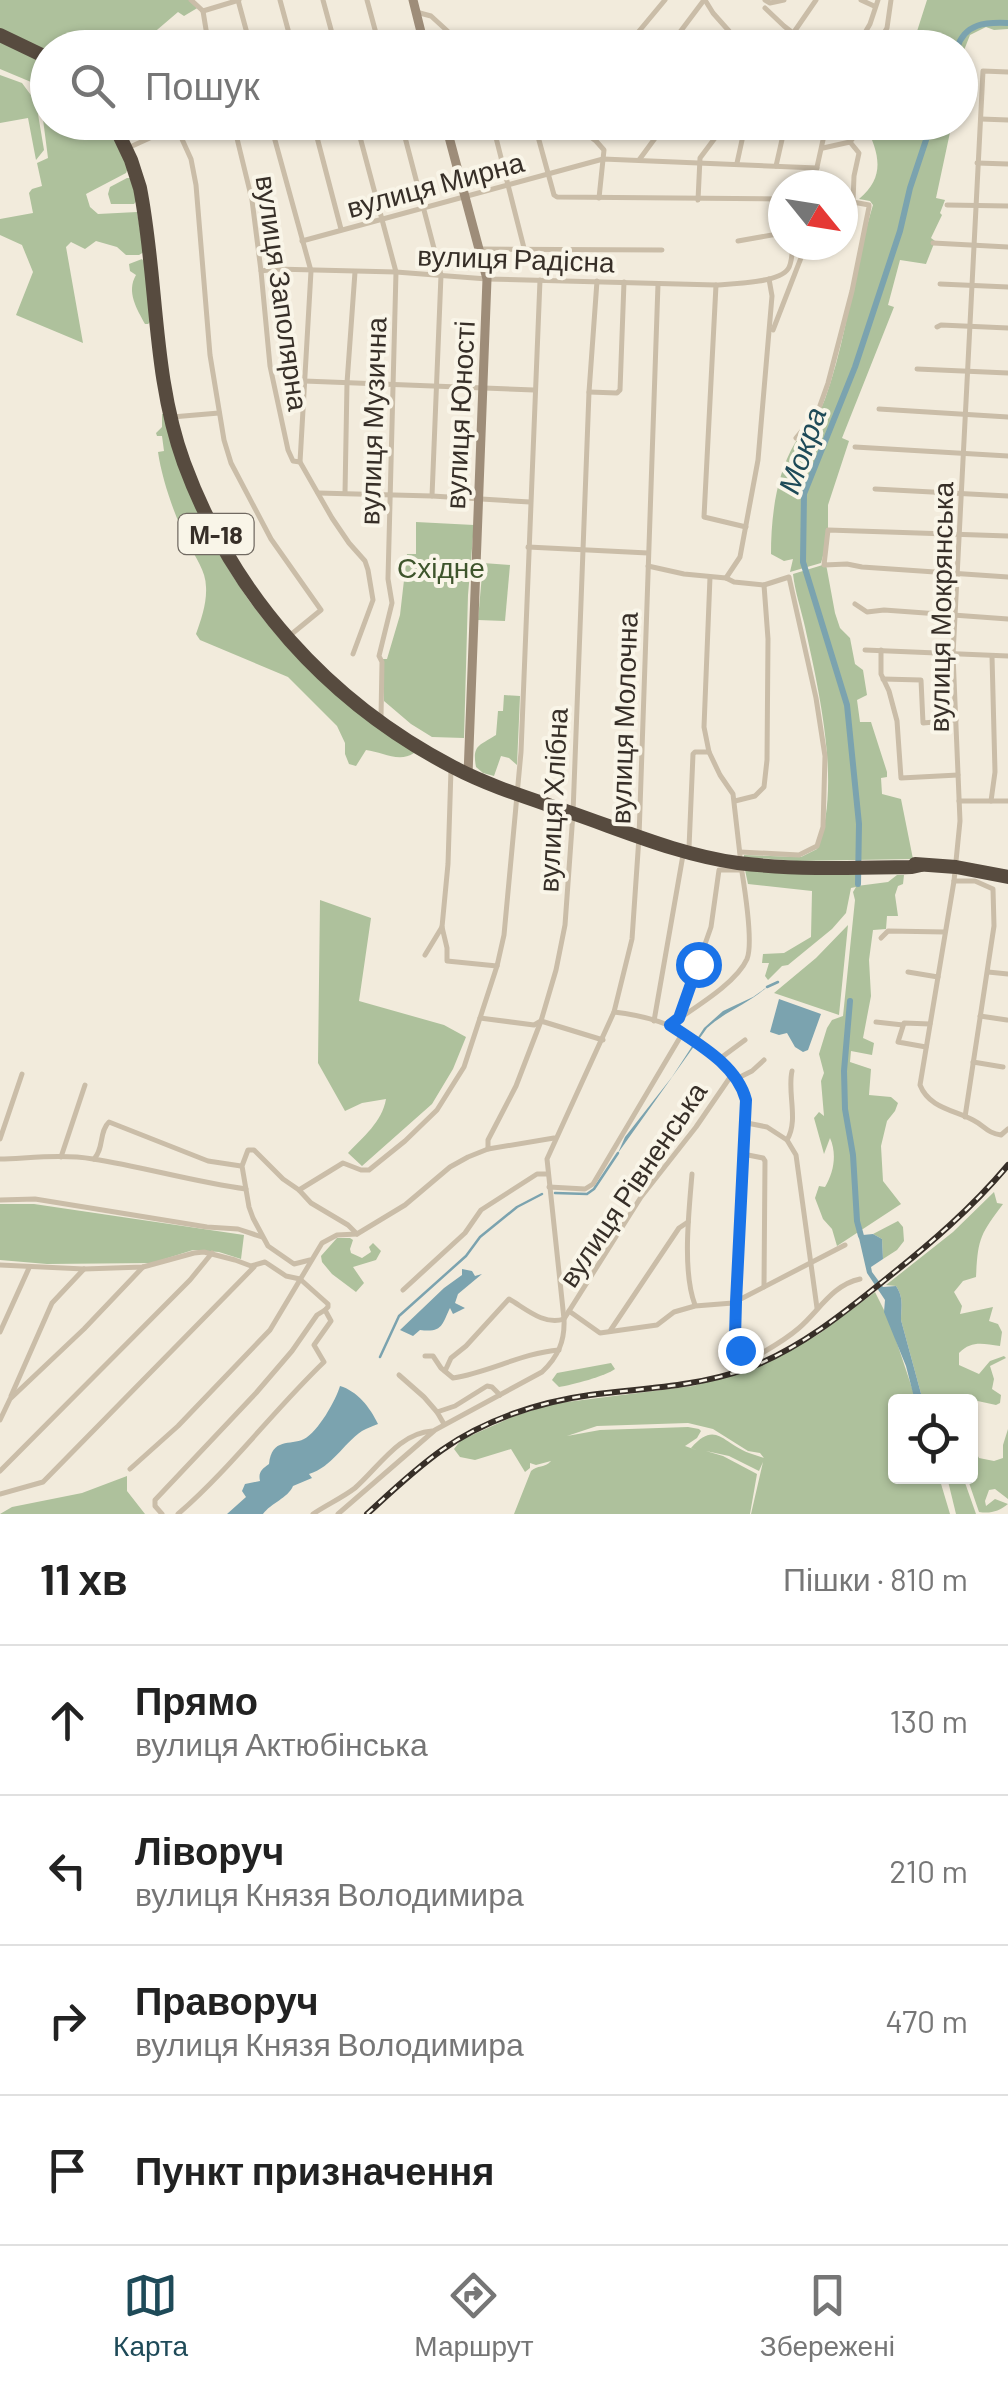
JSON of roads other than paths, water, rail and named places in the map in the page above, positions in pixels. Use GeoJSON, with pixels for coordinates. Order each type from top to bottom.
{"type":"FeatureCollection","features":[{"type":"Feature","properties":{"kind":"highway"},"geometry":{"type":"LineString","coordinates":[[0,35],[30,49]]}},
{"type":"Feature","properties":{"kind":"highway","name":"М-18"},"geometry":{"type":"LineString","coordinates":[[122,140],[143,206],[164,388],[184,464],[224,550],[246,586],[286,638],[348,699],[382,724],[468,774],[686,853],[792,866],[921,865],[954,874],[1008,877]]}},
{"type":"Feature","properties":{"kind":"street"},"geometry":{"type":"LineString","coordinates":[[192,0],[204,10]]}},
{"type":"Feature","properties":{"kind":"street"},"geometry":{"type":"LineString","coordinates":[[204,10],[239,0],[246,30]]}},
{"type":"Feature","properties":{"kind":"street"},"geometry":{"type":"LineString","coordinates":[[280,0],[288,30]]}},
{"type":"Feature","properties":{"kind":"street"},"geometry":{"type":"LineString","coordinates":[[323,0],[331,30]]}},
{"type":"Feature","properties":{"kind":"street"},"geometry":{"type":"LineString","coordinates":[[367,0],[375,30]]}},
{"type":"Feature","properties":{"kind":"street"},"geometry":{"type":"LineString","coordinates":[[413,0],[420,30]]}},
{"type":"Feature","properties":{"kind":"street"},"geometry":{"type":"LineString","coordinates":[[641,30],[665,0]]}},
{"type":"Feature","properties":{"kind":"street"},"geometry":{"type":"LineString","coordinates":[[682,30],[705,0],[712,14],[729,30]]}},
{"type":"Feature","properties":{"kind":"street"},"geometry":{"type":"LineString","coordinates":[[784,0],[765,4],[790,30]]}},
{"type":"Feature","properties":{"kind":"street"},"geometry":{"type":"LineString","coordinates":[[797,30],[816,0]]}},
{"type":"Feature","properties":{"kind":"street"},"geometry":{"type":"LineString","coordinates":[[862,0],[876,3],[866,30]]}},
{"type":"Feature","properties":{"kind":"street"},"geometry":{"type":"LineString","coordinates":[[885,30],[890,0]]}},
{"type":"Feature","properties":{"kind":"street"},"geometry":{"type":"LineString","coordinates":[[204,10],[205,30]]}},
{"type":"Feature","properties":{"kind":"street"},"geometry":{"type":"LineString","coordinates":[[416,12],[430,16],[446,30]]}},
{"type":"Feature","properties":{"kind":"street","name":"вулиця Мокрянська"},"geometry":{"type":"LineString","coordinates":[[965,1117],[926,1098],[921,1089],[960,820],[953,655],[983,71],[1008,72]]}},
{"type":"Feature","properties":{"kind":"street"},"geometry":{"type":"LineString","coordinates":[[980,118],[1008,120]]}},
{"type":"Feature","properties":{"kind":"street"},"geometry":{"type":"LineString","coordinates":[[127,149],[146,140]]}},
{"type":"Feature","properties":{"kind":"street"},"geometry":{"type":"LineString","coordinates":[[182,140],[191,160],[210,356],[224,440],[240,482],[272,539],[322,610],[286,638]]}},
{"type":"Feature","properties":{"kind":"street","name":"вулиця Заполярна"},"geometry":{"type":"LineString","coordinates":[[237,140],[252,200],[270,366],[288,450],[293,461],[300,462],[368,570],[373,600],[353,654]]}},
{"type":"Feature","properties":{"kind":"street"},"geometry":{"type":"LineString","coordinates":[[275,140],[311,270],[300,462]]}},
{"type":"Feature","properties":{"kind":"street"},"geometry":{"type":"LineString","coordinates":[[318,140],[341,229]]}},
{"type":"Feature","properties":{"kind":"street","name":"вулиця Музична"},"geometry":{"type":"LineString","coordinates":[[361,140],[396,272],[389,494],[388,579],[392,602],[380,656],[382,724]]}},
{"type":"Feature","properties":{"kind":"street"},"geometry":{"type":"LineString","coordinates":[[406,140],[441,275],[432,496]]}},
{"type":"Feature","properties":{"kind":"street","name":"вулиця Юності"},"geometry":{"type":"LineString","coordinates":[[450,140],[487,279],[468,774]]}},
{"type":"Feature","properties":{"kind":"street"},"geometry":{"type":"LineString","coordinates":[[497,140],[524,248]]}},
{"type":"Feature","properties":{"kind":"street"},"geometry":{"type":"LineString","coordinates":[[539,140],[554,194],[561,197],[768,199]]}},
{"type":"Feature","properties":{"kind":"street"},"geometry":{"type":"LineString","coordinates":[[594,140],[604,150],[598,199]]}},
{"type":"Feature","properties":{"kind":"street"},"geometry":{"type":"LineString","coordinates":[[640,160],[654,140]]}},
{"type":"Feature","properties":{"kind":"street"},"geometry":{"type":"LineString","coordinates":[[698,200],[698,162],[714,140]]}},
{"type":"Feature","properties":{"kind":"street"},"geometry":{"type":"LineString","coordinates":[[737,163],[742,140]]}},
{"type":"Feature","properties":{"kind":"street"},"geometry":{"type":"LineString","coordinates":[[776,166],[782,140]]}},
{"type":"Feature","properties":{"kind":"street"},"geometry":{"type":"LineString","coordinates":[[817,168],[823,140]]}},
{"type":"Feature","properties":{"kind":"street"},"geometry":{"type":"LineString","coordinates":[[822,148],[850,142],[859,153],[855,170]]}},
{"type":"Feature","properties":{"kind":"street","name":"вулиця Мирна"},"geometry":{"type":"LineString","coordinates":[[302,240],[603,159],[817,168]]}},
{"type":"Feature","properties":{"kind":"street"},"geometry":{"type":"LineString","coordinates":[[977,163],[1008,164]]}},
{"type":"Feature","properties":{"kind":"street"},"geometry":{"type":"LineString","coordinates":[[796,438],[818,411],[842,337],[869,206],[858,203]]}},
{"type":"Feature","properties":{"kind":"street"},"geometry":{"type":"LineString","coordinates":[[947,204],[1008,206]]}},
{"type":"Feature","properties":{"kind":"street"},"geometry":{"type":"LineString","coordinates":[[738,242],[768,236]]}},
{"type":"Feature","properties":{"kind":"street"},"geometry":{"type":"LineString","coordinates":[[933,243],[1008,247]]}},
{"type":"Feature","properties":{"kind":"street"},"geometry":{"type":"LineString","coordinates":[[478,250],[662,250]]}},
{"type":"Feature","properties":{"kind":"street"},"geometry":{"type":"LineString","coordinates":[[726,578],[740,556],[758,460],[772,296],[769,279],[789,268],[790,260]]}},
{"type":"Feature","properties":{"kind":"street"},"geometry":{"type":"LineString","coordinates":[[769,337],[800,260]]}},
{"type":"Feature","properties":{"kind":"street","name":"вулиця Радісна"},"geometry":{"type":"LineString","coordinates":[[261,271],[396,272],[487,279],[716,285],[769,279]]}},
{"type":"Feature","properties":{"kind":"street"},"geometry":{"type":"LineString","coordinates":[[345,493],[354,272]]}},
{"type":"Feature","properties":{"kind":"street"},"geometry":{"type":"LineString","coordinates":[[299,1190],[343,1163],[368,1170],[438,1110],[458,1078],[497,966],[504,935],[520,752],[540,280]]}},
{"type":"Feature","properties":{"kind":"street","name":"вулиця Хлібна"},"geometry":{"type":"LineString","coordinates":[[488,1149],[488,1140],[516,1086],[540,1021],[565,925],[597,281]]}},
{"type":"Feature","properties":{"kind":"street"},"geometry":{"type":"LineString","coordinates":[[589,392],[620,390],[624,282]]}},
{"type":"Feature","properties":{"kind":"street","name":"вулиця Молочна"},"geometry":{"type":"LineString","coordinates":[[559,1350],[564,1319],[546,1158],[603,1040],[631,950],[639,837],[658,284]]}},
{"type":"Feature","properties":{"kind":"street"},"geometry":{"type":"LineString","coordinates":[[940,284],[1008,287]]}},
{"type":"Feature","properties":{"kind":"street"},"geometry":{"type":"LineString","coordinates":[[716,285],[704,517],[746,527]]}},
{"type":"Feature","properties":{"kind":"street"},"geometry":{"type":"LineString","coordinates":[[937,328],[1008,328]]}},
{"type":"Feature","properties":{"kind":"street"},"geometry":{"type":"LineString","coordinates":[[917,369],[1008,373]]}},
{"type":"Feature","properties":{"kind":"street"},"geometry":{"type":"LineString","coordinates":[[304,381],[534,390]]}},
{"type":"Feature","properties":{"kind":"street"},"geometry":{"type":"LineString","coordinates":[[879,409],[1008,417]]}},
{"type":"Feature","properties":{"kind":"street"},"geometry":{"type":"LineString","coordinates":[[171,417],[218,413]]}},
{"type":"Feature","properties":{"kind":"street"},"geometry":{"type":"LineString","coordinates":[[855,447],[1008,456]]}},
{"type":"Feature","properties":{"kind":"street"},"geometry":{"type":"LineString","coordinates":[[876,489],[1008,496]]}},
{"type":"Feature","properties":{"kind":"street"},"geometry":{"type":"LineString","coordinates":[[318,493],[530,502]]}},
{"type":"Feature","properties":{"kind":"street"},"geometry":{"type":"LineString","coordinates":[[1008,536],[828,530],[824,566],[847,564],[1008,577]]}},
{"type":"Feature","properties":{"kind":"street"},"geometry":{"type":"LineString","coordinates":[[528,546],[648,553]]}},
{"type":"Feature","properties":{"kind":"street"},"geometry":{"type":"LineString","coordinates":[[648,566],[734,582],[764,584],[789,577],[825,756],[824,827],[817,846],[799,855],[741,862],[719,870],[711,927],[679,1018]]}},
{"type":"Feature","properties":{"kind":"street"},"geometry":{"type":"LineString","coordinates":[[670,1025],[730,980],[748,956],[750,940],[734,794],[720,775],[704,727],[710,577]]}},
{"type":"Feature","properties":{"kind":"street"},"geometry":{"type":"LineString","coordinates":[[734,801],[755,796],[764,787],[768,640],[764,584]]}},
{"type":"Feature","properties":{"kind":"street"},"geometry":{"type":"LineString","coordinates":[[855,604],[867,612],[1008,619]]}},
{"type":"Feature","properties":{"kind":"street"},"geometry":{"type":"LineString","coordinates":[[865,650],[1008,656]]}},
{"type":"Feature","properties":{"kind":"street"},"geometry":{"type":"LineString","coordinates":[[881,650],[881,674],[897,721],[901,778],[958,775]]}},
{"type":"Feature","properties":{"kind":"street"},"geometry":{"type":"LineString","coordinates":[[991,801],[995,772],[992,656]]}},
{"type":"Feature","properties":{"kind":"street"},"geometry":{"type":"LineString","coordinates":[[883,679],[921,680],[923,723],[956,720]]}},
{"type":"Feature","properties":{"kind":"street"},"geometry":{"type":"LineString","coordinates":[[654,1021],[686,853],[692,754],[710,752]]}},
{"type":"Feature","properties":{"kind":"street"},"geometry":{"type":"LineString","coordinates":[[451,766],[442,927],[447,962],[497,966]]}},
{"type":"Feature","properties":{"kind":"street"},"geometry":{"type":"LineString","coordinates":[[959,801],[1008,801]]}},
{"type":"Feature","properties":{"kind":"street"},"geometry":{"type":"LineString","coordinates":[[954,874],[993,889],[994,926],[965,1117],[992,1134],[1001,1135],[1008,1129]]}},
{"type":"Feature","properties":{"kind":"street"},"geometry":{"type":"LineString","coordinates":[[424,954],[442,927]]}},
{"type":"Feature","properties":{"kind":"street"},"geometry":{"type":"LineString","coordinates":[[881,938],[888,931],[945,932]]}},
{"type":"Feature","properties":{"kind":"street"},"geometry":{"type":"LineString","coordinates":[[908,972],[938,977]]}},
{"type":"Feature","properties":{"kind":"street"},"geometry":{"type":"LineString","coordinates":[[988,972],[1008,974]]}},
{"type":"Feature","properties":{"kind":"street"},"geometry":{"type":"LineString","coordinates":[[614,1012],[670,1025],[736,1075],[746,1100],[735,1338],[741,1360],[746,1362],[790,1335],[841,1287],[860,1279]]}},
{"type":"Feature","properties":{"kind":"street"},"geometry":{"type":"LineString","coordinates":[[980,1016],[1006,1020]]}},
{"type":"Feature","properties":{"kind":"street"},"geometry":{"type":"LineString","coordinates":[[480,1018],[534,1025],[540,1021],[603,1040]]}},
{"type":"Feature","properties":{"kind":"street"},"geometry":{"type":"LineString","coordinates":[[876,1022],[930,1024]]}},
{"type":"Feature","properties":{"kind":"street"},"geometry":{"type":"LineString","coordinates":[[903,1025],[898,1043],[926,1047]]}},
{"type":"Feature","properties":{"kind":"street"},"geometry":{"type":"LineString","coordinates":[[549,1186],[585,1189],[593,1184],[682,1034]]}},
{"type":"Feature","properties":{"kind":"street"},"geometry":{"type":"LineString","coordinates":[[718,1060],[745,1040]]}},
{"type":"Feature","properties":{"kind":"street"},"geometry":{"type":"LineString","coordinates":[[736,1075],[752,1071],[764,1060]]}},
{"type":"Feature","properties":{"kind":"street"},"geometry":{"type":"LineString","coordinates":[[973,1062],[1003,1067]]}},
{"type":"Feature","properties":{"kind":"street"},"geometry":{"type":"LineString","coordinates":[[786,1140],[792,1126],[792,1071]]}},
{"type":"Feature","properties":{"kind":"street"},"geometry":{"type":"LineString","coordinates":[[0,1139],[22,1074]]}},
{"type":"Feature","properties":{"kind":"street","name":"вулиця Рівненська"},"geometry":{"type":"LineString","coordinates":[[564,1319],[641,1197],[736,1075]]}},
{"type":"Feature","properties":{"kind":"street"},"geometry":{"type":"LineString","coordinates":[[61,1157],[85,1085]]}},
{"type":"Feature","properties":{"kind":"street"},"geometry":{"type":"LineString","coordinates":[[94,1159],[109,1122],[208,1161],[242,1166]]}},
{"type":"Feature","properties":{"kind":"street"},"geometry":{"type":"LineString","coordinates":[[746,1123],[767,1127],[786,1140],[796,1155],[818,1309]]}},
{"type":"Feature","properties":{"kind":"street"},"geometry":{"type":"LineString","coordinates":[[130,1469],[178,1426],[270,1330],[310,1260],[328,1238],[358,1234],[405,1205],[450,1167],[488,1149],[554,1138]]}},
{"type":"Feature","properties":{"kind":"street"},"geometry":{"type":"LineString","coordinates":[[310,1260],[294,1264],[268,1246],[262,1236],[249,1207],[242,1166],[248,1150],[254,1150],[311,1203],[358,1234]]}},
{"type":"Feature","properties":{"kind":"street"},"geometry":{"type":"LineString","coordinates":[[743,1154],[765,1161],[764,1287]]}},
{"type":"Feature","properties":{"kind":"street"},"geometry":{"type":"LineString","coordinates":[[0,1159],[94,1159],[246,1189]]}},
{"type":"Feature","properties":{"kind":"street"},"geometry":{"type":"LineString","coordinates":[[403,1290],[464,1233],[480,1210],[537,1174],[548,1174]]}},
{"type":"Feature","properties":{"kind":"street"},"geometry":{"type":"LineString","coordinates":[[692,1174],[688,1222],[695,1306]]}},
{"type":"Feature","properties":{"kind":"street"},"geometry":{"type":"LineString","coordinates":[[0,1200],[35,1199],[238,1229],[262,1236]]}},
{"type":"Feature","properties":{"kind":"street"},"geometry":{"type":"LineString","coordinates":[[610,1331],[679,1228],[688,1222]]}},
{"type":"Feature","properties":{"kind":"street"},"geometry":{"type":"LineString","coordinates":[[570,1312],[600,1334],[657,1325],[674,1312],[736,1302],[845,1246]]}},
{"type":"Feature","properties":{"kind":"street"},"geometry":{"type":"LineString","coordinates":[[0,1265],[142,1267],[194,1253],[212,1254],[254,1267]]}},
{"type":"Feature","properties":{"kind":"street"},"geometry":{"type":"LineString","coordinates":[[0,1472],[212,1254]]}},
{"type":"Feature","properties":{"kind":"street"},"geometry":{"type":"LineString","coordinates":[[0,1494],[43,1482],[254,1267],[265,1262],[286,1276],[300,1279],[328,1306],[256,1393],[155,1500],[162,1514]]}},
{"type":"Feature","properties":{"kind":"street"},"geometry":{"type":"LineString","coordinates":[[10,1399],[142,1267]]}},
{"type":"Feature","properties":{"kind":"street"},"geometry":{"type":"LineString","coordinates":[[0,1332],[30,1268]]}},
{"type":"Feature","properties":{"kind":"street"},"geometry":{"type":"LineString","coordinates":[[0,1420],[52,1303],[84,1269]]}},
{"type":"Feature","properties":{"kind":"street"},"geometry":{"type":"LineString","coordinates":[[445,1371],[451,1358],[506,1300],[544,1320],[564,1319]]}},
{"type":"Feature","properties":{"kind":"street"},"geometry":{"type":"LineString","coordinates":[[178,1514],[324,1362],[314,1345],[331,1321],[325,1310]]}},
{"type":"Feature","properties":{"kind":"street"},"geometry":{"type":"LineString","coordinates":[[426,1356],[434,1356],[449,1376],[458,1378],[537,1352],[559,1350]]}},
{"type":"Feature","properties":{"kind":"street"},"geometry":{"type":"LineString","coordinates":[[338,1514],[434,1430],[542,1372],[559,1350]]}},
{"type":"Feature","properties":{"kind":"street"},"geometry":{"type":"LineString","coordinates":[[399,1376],[424,1397],[444,1425]]}},
{"type":"Feature","properties":{"kind":"street"},"geometry":{"type":"LineString","coordinates":[[437,1412],[487,1386],[500,1395]]}},
{"type":"Feature","properties":{"kind":"street"},"geometry":{"type":"LineString","coordinates":[[313,1514],[353,1490],[414,1434],[434,1430]]}},
{"type":"Feature","properties":{"kind":"water"},"geometry":{"type":"Polygon","coordinates":[[[767,987],[707,1028],[618,1153],[625,1137],[704,1028],[723,1011],[767,987]]]}},
{"type":"Feature","properties":{"kind":"water"},"geometry":{"type":"Polygon","coordinates":[[[779,999],[821,1014],[808,1050],[803,1052],[795,1047],[787,1033],[770,1032],[779,999]]]}},
{"type":"Feature","properties":{"kind":"water"},"geometry":{"type":"Polygon","coordinates":[[[860,1229],[863,1235],[873,1234],[882,1239],[883,1259],[871,1267],[872,1272],[883,1287],[896,1286],[899,1290],[901,1320],[921,1394],[913,1394],[884,1312],[885,1300],[867,1273],[860,1229]]]}},
{"type":"Feature","properties":{"kind":"water"},"geometry":{"type":"Polygon","coordinates":[[[462,1269],[475,1276],[482,1274],[458,1294],[455,1303],[465,1308],[453,1314],[450,1308],[441,1326],[433,1330],[420,1330],[413,1336],[400,1330],[462,1275],[462,1269]]]}},
{"type":"Feature","properties":{"kind":"water"},"geometry":{"type":"Polygon","coordinates":[[[340,1386],[362,1400],[378,1424],[355,1436],[324,1466],[309,1474],[312,1478],[293,1486],[263,1514],[227,1514],[246,1497],[242,1491],[245,1484],[260,1481],[260,1473],[278,1446],[304,1439],[315,1430],[340,1386]]]}},
{"type":"Feature","properties":{"kind":"waterway","name":"Мокра"},"geometry":{"type":"LineString","coordinates":[[970,30],[984,24],[1008,23]]}},
{"type":"Feature","properties":{"kind":"waterway","name":"Мокра"},"geometry":{"type":"LineString","coordinates":[[858,884],[859,824],[847,705],[803,562],[804,494],[855,367],[926,140]]}},
{"type":"Feature","properties":{"kind":"waterway"},"geometry":{"type":"LineString","coordinates":[[767,987],[778,982]]}},
{"type":"Feature","properties":{"kind":"waterway"},"geometry":{"type":"LineString","coordinates":[[850,1001],[845,1109],[861,1236]]}},
{"type":"Feature","properties":{"kind":"waterway"},"geometry":{"type":"LineString","coordinates":[[555,1193],[587,1194],[618,1153]]}},
{"type":"Feature","properties":{"kind":"waterway"},"geometry":{"type":"LineString","coordinates":[[380,1357],[399,1316],[466,1256],[480,1237],[517,1207],[542,1194]]}},
{"type":"Feature","properties":{"kind":"railway"},"geometry":{"type":"LineString","coordinates":[[367,1514],[442,1450],[513,1414],[571,1398],[708,1380],[784,1352],[837,1317],[919,1252],[1008,1165]]}},
{"type":"Feature","properties":{"kind":"park label","name":"Східне"},"geometry":{"type":"Point","coordinates":[441,567]}}]}
